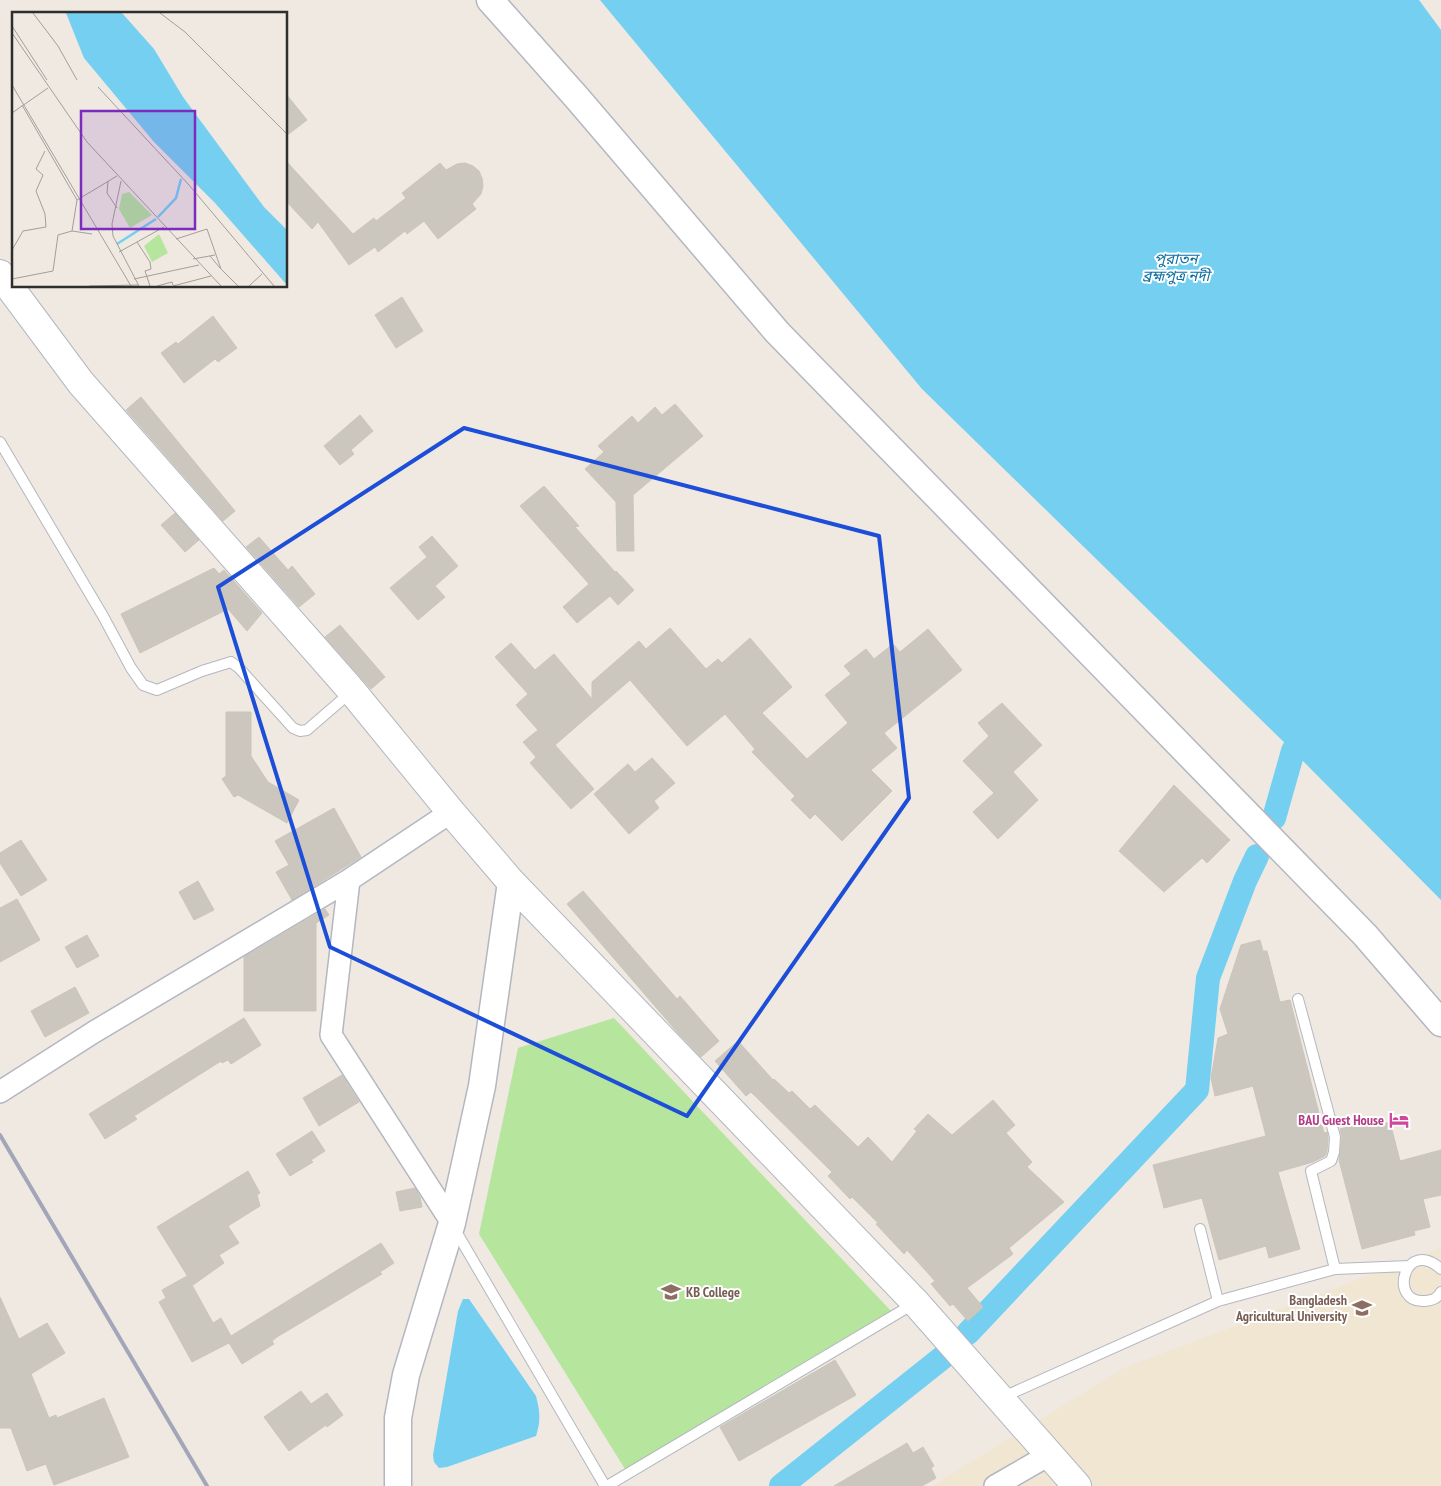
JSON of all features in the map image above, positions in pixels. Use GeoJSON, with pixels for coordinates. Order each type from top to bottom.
{"type":"FeatureCollection","features":[{"type":"Feature","properties":{"kind":"main road"},"geometry":{"type":"LineString","coordinates":[[0,274],[81,383],[352,691],[451,812],[512,882],[916,1303],[1077,1486]]}},
{"type":"Feature","properties":{"kind":"street"},"geometry":{"type":"LineString","coordinates":[[490,0],[578,99],[777,332],[1365,935],[1441,1023]]}},
{"type":"Feature","properties":{"kind":"street"},"geometry":{"type":"LineString","coordinates":[[0,1092],[94,1032],[349,880],[451,812]]}},
{"type":"Feature","properties":{"kind":"street"},"geometry":{"type":"LineString","coordinates":[[349,880],[331,1035],[452,1223]]}},
{"type":"Feature","properties":{"kind":"street"},"geometry":{"type":"LineString","coordinates":[[398,1486],[398,1418],[406,1375],[452,1223],[482,1086],[512,882]]}},
{"type":"Feature","properties":{"kind":"street"},"geometry":{"type":"LineString","coordinates":[[995,1486],[1049,1455]]}},
{"type":"Feature","properties":{"kind":"lane"},"geometry":{"type":"LineString","coordinates":[[0,442],[142,685],[156,690],[202,671],[231,662],[240,668],[293,728],[300,731],[307,730],[352,691]]}},
{"type":"Feature","properties":{"kind":"lane"},"geometry":{"type":"LineString","coordinates":[[1298,999],[1335,1137],[1331,1161],[1311,1171],[1335,1269]]}},
{"type":"Feature","properties":{"kind":"lane"},"geometry":{"type":"LineString","coordinates":[[452,1223],[606,1486],[916,1303]]}},
{"type":"Feature","properties":{"kind":"lane"},"geometry":{"type":"LineString","coordinates":[[1200,1229],[1218,1301]]}},
{"type":"Feature","properties":{"kind":"lane"},"geometry":{"type":"LineString","coordinates":[[1440,1297],[1422,1301],[1413,1298],[1406,1292],[1403,1283],[1404,1274],[1409,1266],[1416,1261],[1426,1260],[1435,1263],[1441,1269]]}},
{"type":"Feature","properties":{"kind":"lane"},"geometry":{"type":"LineString","coordinates":[[1000,1399],[1218,1301],[1335,1269],[1409,1266]]}},
{"type":"Feature","properties":{"kind":"highlighted area"},"geometry":{"type":"Polygon","coordinates":[[[464,428],[879,536],[909,798],[687,1116],[330,947],[218,587],[464,428]]]}},
{"type":"Feature","properties":{"kind":"shaded area","name":"Bangladesh Agricultural University"},"geometry":{"type":"Polygon","coordinates":[[[1441,1248],[1441,1486],[932,1486],[1124,1368],[1441,1248]]]}},
{"type":"Feature","properties":{"kind":"green space"},"geometry":{"type":"Polygon","coordinates":[[[614,1018],[892,1312],[625,1469],[479,1234],[518,1048],[614,1018]]]}},
{"type":"Feature","properties":{"kind":"water","name":"পুরাতন ব্রহ্মপুত্র নদী"},"geometry":{"type":"Polygon","coordinates":[[[600,0],[1419,0],[1441,30],[1441,900],[1293,751],[922,389],[600,0]]]}},
{"type":"Feature","properties":{"kind":"water"},"geometry":{"type":"Polygon","coordinates":[[[463,1299],[469,1299],[536,1396],[539,1426],[536,1436],[447,1467],[439,1468],[434,1462],[433,1455],[458,1311],[463,1299]]]}},
{"type":"Feature","properties":{"kind":"building"},"geometry":{"type":"Polygon","coordinates":[[[288,96],[307,120],[288,134],[288,96]]]}},
{"type":"Feature","properties":{"kind":"building"},"geometry":{"type":"Polygon","coordinates":[[[288,163],[353,234],[374,218],[376,221],[406,198],[402,193],[440,163],[446,170],[457,164],[465,163],[479,171],[482,178],[481,194],[472,204],[476,209],[438,239],[424,221],[407,234],[405,231],[378,252],[375,247],[349,265],[318,222],[312,229],[288,203],[288,163]]]}},
{"type":"Feature","properties":{"kind":"building"},"geometry":{"type":"Polygon","coordinates":[[[402,297],[423,331],[396,348],[375,315],[402,297]]]}},
{"type":"Feature","properties":{"kind":"building"},"geometry":{"type":"Polygon","coordinates":[[[213,316],[237,348],[218,362],[215,359],[184,383],[161,353],[176,342],[178,344],[213,316]]]}},
{"type":"Feature","properties":{"kind":"building"},"geometry":{"type":"Polygon","coordinates":[[[141,397],[235,511],[223,521],[126,410],[141,397]]]}},
{"type":"Feature","properties":{"kind":"building"},"geometry":{"type":"Polygon","coordinates":[[[675,404],[703,436],[633,495],[634,551],[617,551],[616,502],[585,469],[604,452],[598,446],[632,416],[638,423],[655,407],[662,415],[675,404]]]}},
{"type":"Feature","properties":{"kind":"building"},"geometry":{"type":"Polygon","coordinates":[[[360,415],[373,431],[351,450],[354,454],[340,465],[324,446],[360,415]]]}},
{"type":"Feature","properties":{"kind":"building"},"geometry":{"type":"Polygon","coordinates":[[[544,486],[579,526],[575,527],[615,572],[634,590],[618,605],[610,596],[577,623],[563,607],[589,584],[520,506],[544,486]]]}},
{"type":"Feature","properties":{"kind":"building"},"geometry":{"type":"Polygon","coordinates":[[[175,513],[199,540],[185,552],[161,525],[175,513]]]}},
{"type":"Feature","properties":{"kind":"building"},"geometry":{"type":"Polygon","coordinates":[[[432,536],[458,566],[435,586],[445,597],[418,620],[390,588],[427,557],[419,547],[432,536]]]}},
{"type":"Feature","properties":{"kind":"building"},"geometry":{"type":"Polygon","coordinates":[[[259,537],[288,570],[292,566],[315,594],[299,607],[246,547],[259,537]]]}},
{"type":"Feature","properties":{"kind":"building"},"geometry":{"type":"Polygon","coordinates":[[[214,568],[219,574],[224,570],[262,613],[247,631],[228,609],[140,653],[121,614],[214,568]]]}},
{"type":"Feature","properties":{"kind":"building"},"geometry":{"type":"Polygon","coordinates":[[[340,625],[385,677],[371,689],[325,637],[340,625]]]}},
{"type":"Feature","properties":{"kind":"building"},"geometry":{"type":"Polygon","coordinates":[[[670,628],[706,669],[718,659],[722,663],[750,638],[792,687],[762,713],[807,759],[848,723],[825,695],[851,674],[844,666],[866,649],[874,659],[893,644],[900,652],[928,629],[962,670],[884,733],[897,748],[871,770],[892,791],[842,841],[815,814],[810,819],[791,800],[795,796],[752,752],[755,749],[725,714],[687,746],[630,680],[555,745],[594,789],[571,809],[530,763],[536,757],[523,742],[538,730],[516,705],[528,694],[495,657],[511,643],[535,670],[554,654],[592,699],[592,682],[639,641],[646,649],[670,628]]]}},
{"type":"Feature","properties":{"kind":"building"},"geometry":{"type":"Polygon","coordinates":[[[1002,703],[1042,745],[1013,772],[1038,800],[998,839],[973,812],[994,793],[963,761],[989,736],[978,723],[1002,703]]]}},
{"type":"Feature","properties":{"kind":"building"},"geometry":{"type":"Polygon","coordinates":[[[226,712],[251,712],[251,756],[268,782],[299,800],[287,823],[238,795],[234,797],[222,779],[226,776],[226,712]]]}},
{"type":"Feature","properties":{"kind":"building"},"geometry":{"type":"Polygon","coordinates":[[[652,758],[675,783],[654,801],[659,808],[629,834],[594,794],[628,764],[635,772],[652,758]]]}},
{"type":"Feature","properties":{"kind":"building"},"geometry":{"type":"Polygon","coordinates":[[[1174,785],[1230,840],[1207,863],[1202,858],[1164,892],[1119,851],[1174,785]]]}},
{"type":"Feature","properties":{"kind":"building"},"geometry":{"type":"Polygon","coordinates":[[[334,808],[361,857],[292,900],[276,872],[289,865],[275,841],[334,808]]]}},
{"type":"Feature","properties":{"kind":"building"},"geometry":{"type":"Polygon","coordinates":[[[21,840],[47,880],[21,896],[0,863],[0,853],[21,840]]]}},
{"type":"Feature","properties":{"kind":"building"},"geometry":{"type":"Polygon","coordinates":[[[198,881],[214,910],[194,920],[179,892],[198,881]]]}},
{"type":"Feature","properties":{"kind":"building"},"geometry":{"type":"Polygon","coordinates":[[[583,891],[677,999],[680,996],[719,1041],[701,1057],[567,904],[583,891]]]}},
{"type":"Feature","properties":{"kind":"building"},"geometry":{"type":"Polygon","coordinates":[[[17,899],[40,940],[0,962],[0,908],[17,899]]]}},
{"type":"Feature","properties":{"kind":"building"},"geometry":{"type":"Polygon","coordinates":[[[325,909],[329,915],[316,923],[316,1011],[244,1011],[244,957],[325,909]]]}},
{"type":"Feature","properties":{"kind":"building"},"geometry":{"type":"Polygon","coordinates":[[[87,935],[99,956],[77,968],[65,947],[87,935]]]}},
{"type":"Feature","properties":{"kind":"building"},"geometry":{"type":"Polygon","coordinates":[[[1260,940],[1263,951],[1267,951],[1280,1002],[1290,1000],[1324,1133],[1327,1132],[1327,1151],[1325,1156],[1313,1162],[1278,1172],[1300,1249],[1269,1258],[1266,1246],[1219,1260],[1202,1198],[1164,1208],[1153,1165],[1266,1136],[1253,1086],[1215,1096],[1211,1078],[1218,1038],[1228,1034],[1220,1009],[1241,945],[1260,940]]]}},
{"type":"Feature","properties":{"kind":"building"},"geometry":{"type":"Polygon","coordinates":[[[75,987],[89,1013],[45,1037],[31,1011],[75,987]]]}},
{"type":"Feature","properties":{"kind":"building"},"geometry":{"type":"Polygon","coordinates":[[[244,1018],[261,1045],[231,1064],[228,1060],[222,1063],[221,1061],[134,1116],[137,1119],[105,1139],[89,1114],[244,1018]]]}},
{"type":"Feature","properties":{"kind":"building"},"geometry":{"type":"Polygon","coordinates":[[[738,1041],[773,1080],[789,1093],[792,1091],[810,1109],[815,1105],[858,1147],[868,1137],[892,1162],[917,1131],[914,1129],[928,1114],[952,1135],[993,1100],[1015,1125],[1006,1133],[1032,1162],[1027,1167],[1064,1202],[1009,1248],[1013,1254],[967,1288],[983,1307],[968,1321],[953,1304],[950,1306],[931,1284],[935,1281],[907,1250],[904,1254],[876,1224],[878,1223],[852,1197],[850,1199],[828,1176],[832,1172],[751,1092],[746,1096],[715,1061],[738,1041]]]}},
{"type":"Feature","properties":{"kind":"building"},"geometry":{"type":"Polygon","coordinates":[[[342,1075],[359,1102],[319,1126],[303,1098],[342,1075]]]}},
{"type":"Feature","properties":{"kind":"building"},"geometry":{"type":"Polygon","coordinates":[[[1372,1121],[1374,1127],[1390,1122],[1400,1161],[1441,1150],[1441,1195],[1423,1199],[1430,1227],[1414,1231],[1415,1235],[1362,1249],[1339,1160],[1342,1137],[1340,1129],[1372,1121]]]}},
{"type":"Feature","properties":{"kind":"building"},"geometry":{"type":"Polygon","coordinates":[[[312,1131],[325,1151],[311,1160],[313,1162],[290,1176],[276,1154],[312,1131]]]}},
{"type":"Feature","properties":{"kind":"building"},"geometry":{"type":"Polygon","coordinates":[[[248,1171],[260,1193],[257,1195],[260,1206],[228,1226],[239,1243],[219,1255],[224,1263],[193,1285],[157,1227],[248,1171]]]}},
{"type":"Feature","properties":{"kind":"building"},"geometry":{"type":"Polygon","coordinates":[[[415,1188],[420,1197],[422,1207],[400,1211],[396,1192],[415,1188]]]}},
{"type":"Feature","properties":{"kind":"building"},"geometry":{"type":"Polygon","coordinates":[[[381,1243],[394,1263],[380,1272],[382,1274],[277,1337],[272,1341],[274,1344],[242,1364],[229,1343],[192,1362],[159,1302],[166,1298],[162,1290],[187,1276],[213,1323],[221,1318],[231,1336],[381,1243]]]}},
{"type":"Feature","properties":{"kind":"building"},"geometry":{"type":"Polygon","coordinates":[[[0,1297],[19,1339],[47,1323],[65,1353],[31,1374],[49,1418],[56,1415],[57,1418],[104,1398],[129,1457],[54,1485],[46,1464],[27,1471],[11,1428],[0,1428],[0,1297]]]}},
{"type":"Feature","properties":{"kind":"building"},"geometry":{"type":"Polygon","coordinates":[[[835,1360],[856,1395],[739,1461],[720,1427],[835,1360]]]}},
{"type":"Feature","properties":{"kind":"building"},"geometry":{"type":"Polygon","coordinates":[[[301,1391],[311,1404],[327,1393],[343,1415],[289,1451],[264,1417],[301,1391]]]}},
{"type":"Feature","properties":{"kind":"building"},"geometry":{"type":"Polygon","coordinates":[[[907,1443],[913,1453],[923,1447],[934,1466],[931,1468],[936,1478],[922,1486],[834,1486],[907,1443]]]}},
{"type":"Feature","properties":{"kind":"waterway"},"geometry":{"type":"LineString","coordinates":[[1274,818],[1293,751],[1309,722]]}},
{"type":"Feature","properties":{"kind":"waterway"},"geometry":{"type":"LineString","coordinates":[[968,1333],[1197,1090],[1208,978],[1245,881],[1257,856]]}},
{"type":"Feature","properties":{"kind":"waterway"},"geometry":{"type":"LineString","coordinates":[[781,1486],[947,1354]]}},
{"type":"Feature","properties":{"kind":"railway"},"geometry":{"type":"LineString","coordinates":[[0,1135],[207,1486]]}},
{"type":"Feature","properties":{"kind":"place","name":"BAU Guest House"},"geometry":{"type":"Point","coordinates":[1399,1120]}},
{"type":"Feature","properties":{"kind":"place","name":"KB College"},"geometry":{"type":"Point","coordinates":[671,1292]}},
{"type":"Feature","properties":{"kind":"place","name":"Bangladesh Agricultural University"},"geometry":{"type":"Point","coordinates":[1362,1308]}}]}
